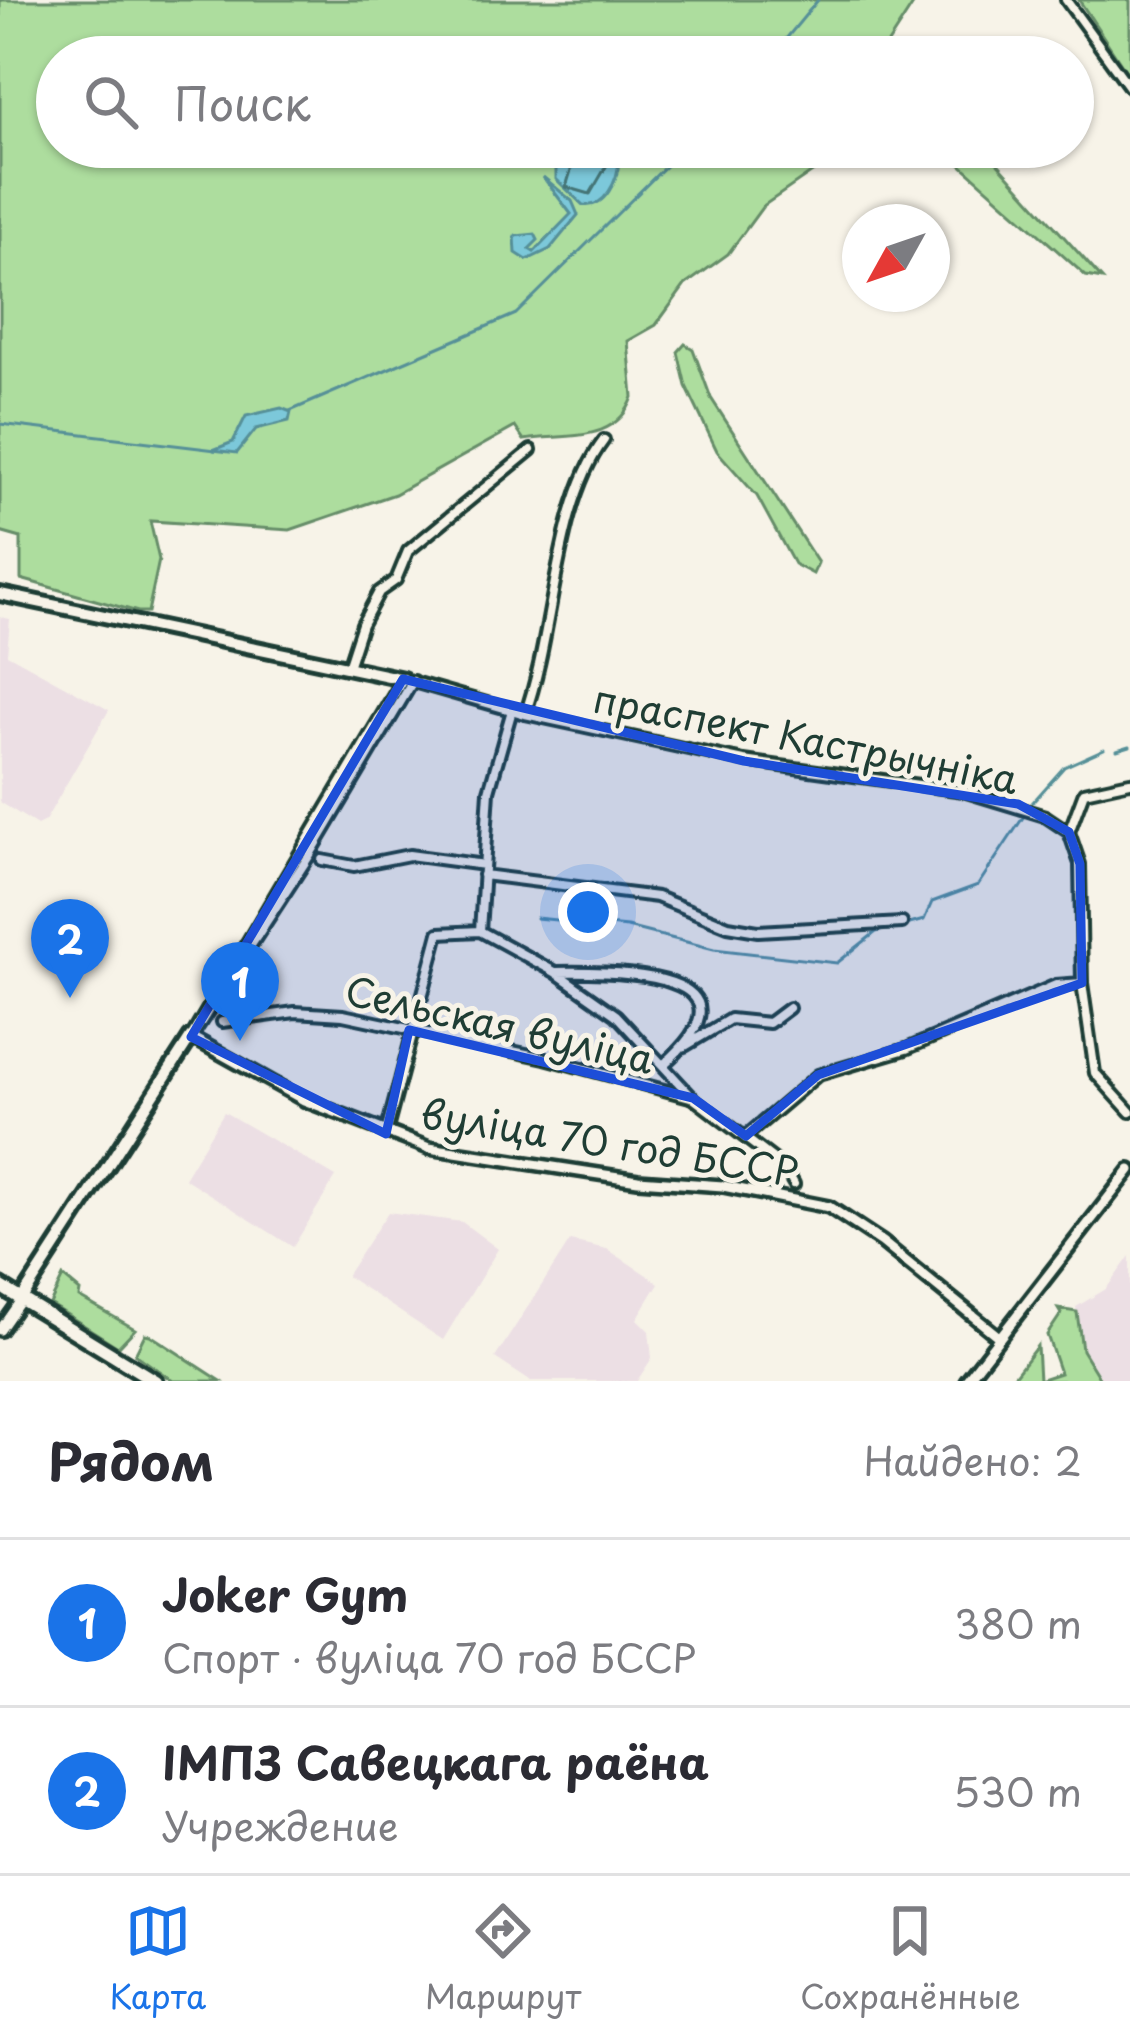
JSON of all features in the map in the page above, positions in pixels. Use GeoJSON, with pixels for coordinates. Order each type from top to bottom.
{"type":"FeatureCollection","features":[{"type":"Feature","properties":{"kind":"main road"},"geometry":{"type":"LineString","coordinates":[[0,594],[408,680]]}},
{"type":"Feature","properties":{"kind":"main road"},"geometry":{"type":"LineString","coordinates":[[22,1300],[190,1037]]}},
{"type":"Feature","properties":{"kind":"main road"},"geometry":{"type":"LineString","coordinates":[[0,1286],[155,1381]]}},
{"type":"Feature","properties":{"kind":"street"},"geometry":{"type":"LineString","coordinates":[[1066,0],[1092,36]]}},
{"type":"Feature","properties":{"kind":"street"},"geometry":{"type":"LineString","coordinates":[[1094,38],[1130,88]]}},
{"type":"Feature","properties":{"kind":"street"},"geometry":{"type":"LineString","coordinates":[[524,714],[543,665],[582,474],[604,440]]}},
{"type":"Feature","properties":{"kind":"street"},"geometry":{"type":"LineString","coordinates":[[348,667],[362,624],[379,592],[396,580],[408,551],[531,450]]}},
{"type":"Feature","properties":{"kind":"street"},"geometry":{"type":"LineString","coordinates":[[190,1037],[408,680]]}},
{"type":"Feature","properties":{"kind":"street","name":"праспект Кастрычніка"},"geometry":{"type":"LineString","coordinates":[[408,680],[524,714],[744,760],[964,791],[1018,804],[1069,832]]}},
{"type":"Feature","properties":{"kind":"street"},"geometry":{"type":"LineString","coordinates":[[480,931],[489,791],[512,710]]}},
{"type":"Feature","properties":{"kind":"street"},"geometry":{"type":"LineString","coordinates":[[1130,782],[1084,792],[1069,832],[1080,864],[1082,983],[1096,1073],[1130,1112]]}},
{"type":"Feature","properties":{"kind":"street"},"geometry":{"type":"LineString","coordinates":[[322,860],[354,866],[409,855],[657,897],[728,926],[758,931],[902,923]]}},
{"type":"Feature","properties":{"kind":"street"},"geometry":{"type":"LineString","coordinates":[[386,1134],[410,1030],[436,961],[439,933],[480,931],[555,972],[616,1015],[692,1098],[785,1168],[794,1184]]}},
{"type":"Feature","properties":{"kind":"street"},"geometry":{"type":"LineString","coordinates":[[555,972],[662,975],[696,1004],[684,1047]]}},
{"type":"Feature","properties":{"kind":"street"},"geometry":{"type":"LineString","coordinates":[[746,1136],[818,1075],[906,1049],[1056,985],[1082,983]]}},
{"type":"Feature","properties":{"kind":"street"},"geometry":{"type":"LineString","coordinates":[[663,1065],[730,1018],[769,1023],[789,1008]]}},
{"type":"Feature","properties":{"kind":"street","name":"Сельская вуліца"},"geometry":{"type":"LineString","coordinates":[[222,1022],[308,1012],[545,1058],[692,1098]]}},
{"type":"Feature","properties":{"kind":"street","name":"вуліца 70 год БССР"},"geometry":{"type":"LineString","coordinates":[[190,1037],[304,1100],[386,1134],[454,1154],[723,1186],[823,1205],[882,1241],[999,1337]]}},
{"type":"Feature","properties":{"kind":"street"},"geometry":{"type":"LineString","coordinates":[[966,1381],[1130,1170]]}},
{"type":"Feature","properties":{"kind":"street"},"geometry":{"type":"LineString","coordinates":[[0,1330],[22,1300]]}},
{"type":"Feature","properties":{"kind":"highlighted area"},"geometry":{"type":"Polygon","coordinates":[[[403,679],[744,761],[963,791],[1018,804],[1069,832],[1080,864],[1082,983],[818,1075],[746,1136],[693,1098],[409,1030],[386,1134],[191,1037],[403,679]]]}},
{"type":"Feature","properties":{"kind":"shaded area"},"geometry":{"type":"Polygon","coordinates":[[[0,617],[10,619],[7,654],[109,710],[45,821],[37,825],[0,802],[0,617]]]}},
{"type":"Feature","properties":{"kind":"shaded area"},"geometry":{"type":"Polygon","coordinates":[[[224,1112],[336,1177],[293,1247],[184,1178],[224,1112]]]}},
{"type":"Feature","properties":{"kind":"shaded area"},"geometry":{"type":"Polygon","coordinates":[[[388,1212],[462,1222],[498,1249],[443,1340],[346,1276],[388,1212]]]}},
{"type":"Feature","properties":{"kind":"shaded area"},"geometry":{"type":"Polygon","coordinates":[[[570,1241],[607,1249],[659,1283],[637,1319],[649,1331],[652,1358],[637,1381],[530,1381],[495,1358],[570,1241]]]}},
{"type":"Feature","properties":{"kind":"shaded area"},"geometry":{"type":"Polygon","coordinates":[[[1130,1256],[1130,1381],[1101,1381],[1082,1350],[1076,1307],[1106,1289],[1130,1256]]]}},
{"type":"Feature","properties":{"kind":"green space"},"geometry":{"type":"Polygon","coordinates":[[[0,0],[916,0],[893,36],[36,36],[36,168],[818,168],[763,206],[728,254],[685,285],[656,325],[628,341],[633,397],[625,412],[602,430],[524,440],[515,427],[395,494],[290,530],[150,521],[159,560],[148,612],[21,579],[21,538],[0,532],[0,0]]]}},
{"type":"Feature","properties":{"kind":"green space"},"geometry":{"type":"Polygon","coordinates":[[[1079,0],[1130,0],[1130,77],[1079,0]]]}},
{"type":"Feature","properties":{"kind":"green space"},"geometry":{"type":"Polygon","coordinates":[[[965,168],[1002,168],[1102,279],[1086,276],[965,168]]]}},
{"type":"Feature","properties":{"kind":"green space"},"geometry":{"type":"Polygon","coordinates":[[[685,344],[693,349],[711,398],[818,563],[813,574],[794,564],[757,496],[717,451],[686,386],[678,352],[685,344]]]}},
{"type":"Feature","properties":{"kind":"green space"},"geometry":{"type":"Polygon","coordinates":[[[63,1277],[80,1291],[79,1297],[135,1329],[118,1347],[50,1304],[63,1277]]]}},
{"type":"Feature","properties":{"kind":"green space"},"geometry":{"type":"Polygon","coordinates":[[[1058,1309],[1077,1312],[1082,1350],[1101,1381],[1010,1381],[1037,1346],[1039,1380],[1060,1373],[1047,1335],[1061,1314],[1058,1309]]]}},
{"type":"Feature","properties":{"kind":"green space"},"geometry":{"type":"Polygon","coordinates":[[[145,1334],[221,1381],[173,1381],[135,1354],[145,1334]]]}},
{"type":"Feature","properties":{"kind":"water"},"geometry":{"type":"Polygon","coordinates":[[[556,168],[618,168],[604,198],[591,205],[583,205],[556,179],[556,168]]]}},
{"type":"Feature","properties":{"kind":"water"},"geometry":{"type":"Polygon","coordinates":[[[543,177],[572,201],[578,215],[550,249],[527,260],[516,253],[515,236],[535,234],[538,240],[529,249],[534,252],[571,214],[543,177]]]}},
{"type":"Feature","properties":{"kind":"water"},"geometry":{"type":"Polygon","coordinates":[[[281,408],[291,412],[289,421],[256,429],[237,453],[213,450],[233,442],[246,416],[281,408]]]}},
{"type":"Feature","properties":{"kind":"waterway"},"geometry":{"type":"LineString","coordinates":[[788,36],[818,0]]}},
{"type":"Feature","properties":{"kind":"waterway"},"geometry":{"type":"LineString","coordinates":[[290,411],[516,314],[664,168]]}},
{"type":"Feature","properties":{"kind":"waterway"},"geometry":{"type":"LineString","coordinates":[[0,424],[216,450]]}},
{"type":"Feature","properties":{"kind":"waterway"},"geometry":{"type":"LineString","coordinates":[[1117,750],[1130,746]]}},
{"type":"Feature","properties":{"kind":"waterway"},"geometry":{"type":"LineString","coordinates":[[1032,803],[1064,767],[1104,749]]}},
{"type":"Feature","properties":{"kind":"waterway"},"geometry":{"type":"LineString","coordinates":[[906,925],[924,920],[932,902],[978,885],[1024,816]]}},
{"type":"Feature","properties":{"kind":"waterway"},"geometry":{"type":"LineString","coordinates":[[536,918],[627,927],[714,949],[837,963],[876,932],[897,927]]}},
{"type":"Feature","properties":{"kind":"place","name":"ІМПЗ Савецкага раёна"},"geometry":{"type":"Point","coordinates":[70,998]}},
{"type":"Feature","properties":{"kind":"place","name":"Joker Gym"},"geometry":{"type":"Point","coordinates":[240,1041]}}]}
